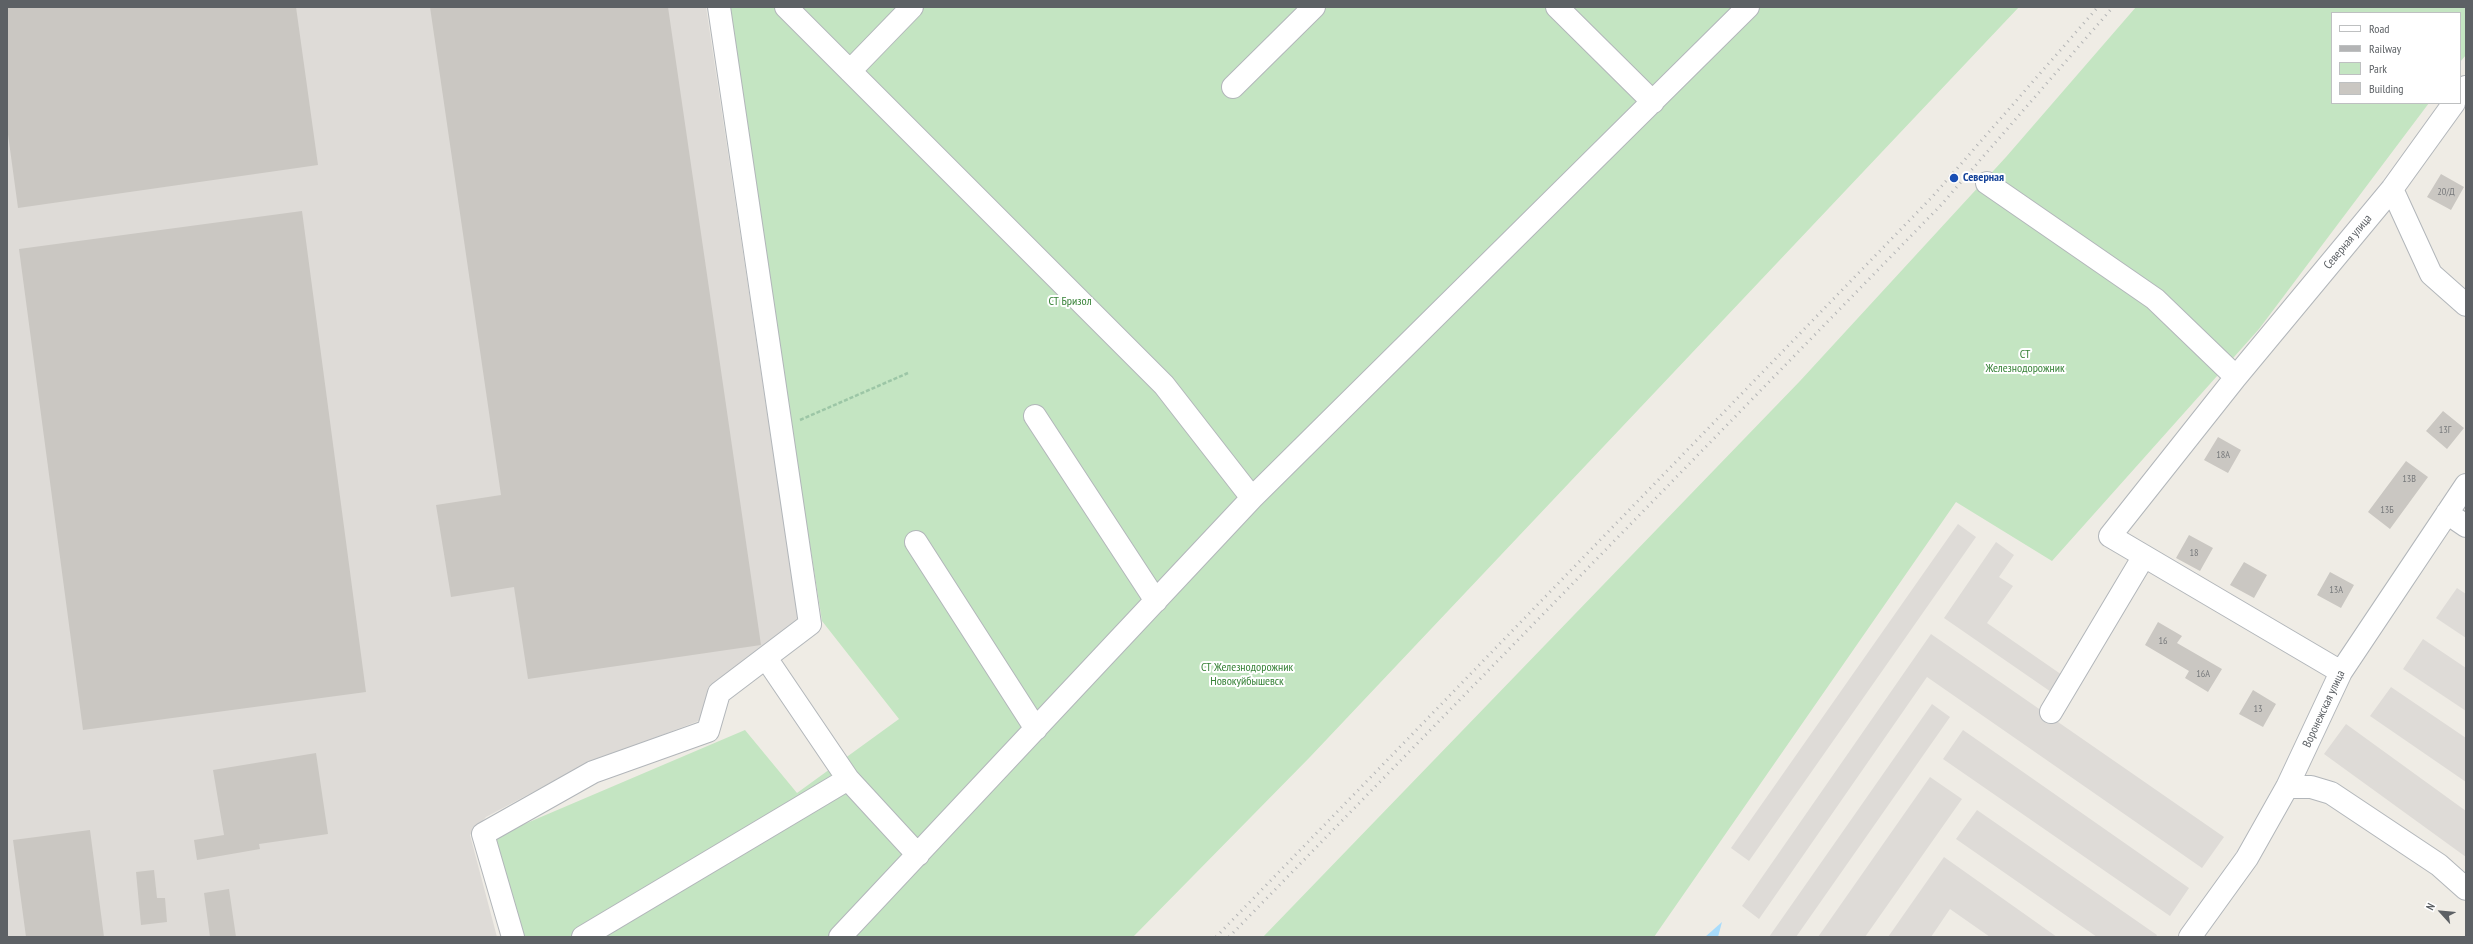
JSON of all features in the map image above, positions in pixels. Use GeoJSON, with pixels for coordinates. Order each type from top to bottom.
{"type":"FeatureCollection","features":[{"type":"Feature","properties":{"kind":"street"},"geometry":{"type":"LineString","coordinates":[[513,937],[483,834],[593,772],[708,731],[719,693],[810,624],[719,7]]}},
{"type":"Feature","properties":{"kind":"street"},"geometry":{"type":"LineString","coordinates":[[786,7],[1164,385],[1252,498]]}},
{"type":"Feature","properties":{"kind":"street"},"geometry":{"type":"LineString","coordinates":[[850,71],[912,7]]}},
{"type":"Feature","properties":{"kind":"street"},"geometry":{"type":"LineString","coordinates":[[1233,87],[1314,7]]}},
{"type":"Feature","properties":{"kind":"street"},"geometry":{"type":"LineString","coordinates":[[1558,7],[1653,102]]}},
{"type":"Feature","properties":{"kind":"street"},"geometry":{"type":"LineString","coordinates":[[840,937],[1036,730],[1252,498],[1748,7]]}},
{"type":"Feature","properties":{"kind":"street","name":"Северная улица"},"geometry":{"type":"LineString","coordinates":[[2144,556],[2110,536],[2236,377],[2392,189],[2453,104]]}},
{"type":"Feature","properties":{"kind":"street"},"geometry":{"type":"LineString","coordinates":[[1987,183],[2155,299],[2236,377]]}},
{"type":"Feature","properties":{"kind":"street"},"geometry":{"type":"LineString","coordinates":[[2392,189],[2431,274],[2466,306]]}},
{"type":"Feature","properties":{"kind":"street"},"geometry":{"type":"LineString","coordinates":[[1035,416],[1156,601]]}},
{"type":"Feature","properties":{"kind":"street","name":"Воронежская улица"},"geometry":{"type":"LineString","coordinates":[[2190,937],[2247,858],[2288,787],[2340,672],[2466,485]]}},
{"type":"Feature","properties":{"kind":"street"},"geometry":{"type":"LineString","coordinates":[[2447,513],[2466,526]]}},
{"type":"Feature","properties":{"kind":"street"},"geometry":{"type":"LineString","coordinates":[[916,542],[1036,730]]}},
{"type":"Feature","properties":{"kind":"street"},"geometry":{"type":"LineString","coordinates":[[2051,712],[2144,556],[2340,672]]}},
{"type":"Feature","properties":{"kind":"street"},"geometry":{"type":"LineString","coordinates":[[766,658],[848,780],[918,855]]}},
{"type":"Feature","properties":{"kind":"street"},"geometry":{"type":"LineString","coordinates":[[583,937],[848,780]]}},
{"type":"Feature","properties":{"kind":"street"},"geometry":{"type":"LineString","coordinates":[[2288,787],[2311,786],[2331,793],[2439,865],[2466,889]]}},
{"type":"Feature","properties":{"kind":"path"},"geometry":{"type":"LineString","coordinates":[[782,428],[908,373]]}},
{"type":"Feature","properties":{"kind":"shaded area"},"geometry":{"type":"Polygon","coordinates":[[[7,7],[706,7],[799,624],[701,720],[582,766],[486,817],[470,835],[497,937],[7,937],[7,7]]]}},
{"type":"Feature","properties":{"kind":"shaded area"},"geometry":{"type":"Polygon","coordinates":[[[1958,524],[1976,537],[1749,861],[1731,848],[1958,524]]]}},
{"type":"Feature","properties":{"kind":"shaded area"},"geometry":{"type":"Polygon","coordinates":[[[1996,542],[2014,555],[1999,577],[2013,586],[1987,623],[2065,677],[2054,694],[1944,618],[1996,542]]]}},
{"type":"Feature","properties":{"kind":"shaded area"},"geometry":{"type":"Polygon","coordinates":[[[2457,588],[2466,594],[2466,638],[2436,618],[2457,588]]]}},
{"type":"Feature","properties":{"kind":"shaded area"},"geometry":{"type":"Polygon","coordinates":[[[1931,634],[2224,837],[2202,868],[1927,677],[1759,919],[1742,906],[1931,634]]]}},
{"type":"Feature","properties":{"kind":"shaded area"},"geometry":{"type":"Polygon","coordinates":[[[2423,639],[2466,668],[2466,711],[2403,669],[2423,639]]]}},
{"type":"Feature","properties":{"kind":"shaded area"},"geometry":{"type":"Polygon","coordinates":[[[2391,687],[2466,738],[2466,782],[2370,716],[2391,687]]]}},
{"type":"Feature","properties":{"kind":"shaded area"},"geometry":{"type":"Polygon","coordinates":[[[1932,704],[1950,717],[1796,937],[1769,937],[1932,704]]]}},
{"type":"Feature","properties":{"kind":"shaded area"},"geometry":{"type":"Polygon","coordinates":[[[2346,724],[2466,811],[2466,857],[2324,754],[2346,724]]]}},
{"type":"Feature","properties":{"kind":"shaded area"},"geometry":{"type":"Polygon","coordinates":[[[1963,730],[2189,888],[2170,916],[1943,759],[1963,730]]]}},
{"type":"Feature","properties":{"kind":"shaded area"},"geometry":{"type":"Polygon","coordinates":[[[1930,777],[1962,799],[1865,937],[1818,937],[1930,777]]]}},
{"type":"Feature","properties":{"kind":"shaded area"},"geometry":{"type":"Polygon","coordinates":[[[1977,810],[2157,935],[2156,937],[2097,937],[1956,839],[1977,810]]]}},
{"type":"Feature","properties":{"kind":"shaded area"},"geometry":{"type":"Polygon","coordinates":[[[1944,857],[2057,937],[1990,937],[1950,909],[1931,937],[1888,937],[1944,857]]]}},
{"type":"Feature","properties":{"kind":"green space","name":"СТ Бризол"},"geometry":{"type":"Polygon","coordinates":[[[725,7],[2019,7],[1310,757],[1133,937],[521,937],[494,837],[745,730],[797,793],[899,719],[822,621],[725,7]]]}},
{"type":"Feature","properties":{"kind":"green space","name":"СТ Железнодорожник"},"geometry":{"type":"Polygon","coordinates":[[[2136,7],[2466,7],[2466,55],[2461,61],[2461,12],[2331,12],[2331,104],[2428,104],[2259,329],[2052,561],[1956,502],[1654,937],[1263,937],[1800,381],[2006,157],[2136,7]]]}},
{"type":"Feature","properties":{"kind":"water"},"geometry":{"type":"Polygon","coordinates":[[[1722,922],[1718,937],[1705,937],[1722,922]]]}},
{"type":"Feature","properties":{"kind":"building"},"geometry":{"type":"Polygon","coordinates":[[[7,7],[296,7],[318,165],[18,208],[7,127],[7,7]]]}},
{"type":"Feature","properties":{"kind":"building"},"geometry":{"type":"Polygon","coordinates":[[[430,7],[668,7],[761,645],[528,679],[514,587],[451,597],[436,505],[501,495],[430,7]]]}},
{"type":"Feature","properties":{"kind":"building"},"geometry":{"type":"Polygon","coordinates":[[[2441,174],[2464,187],[2451,210],[2427,197],[2441,174]]]}},
{"type":"Feature","properties":{"kind":"building"},"geometry":{"type":"Polygon","coordinates":[[[302,211],[366,692],[83,730],[19,249],[302,211]]]}},
{"type":"Feature","properties":{"kind":"building"},"geometry":{"type":"Polygon","coordinates":[[[2443,411],[2464,428],[2447,449],[2426,431],[2443,411]]]}},
{"type":"Feature","properties":{"kind":"building"},"geometry":{"type":"Polygon","coordinates":[[[2218,437],[2241,450],[2228,473],[2204,460],[2218,437]]]}},
{"type":"Feature","properties":{"kind":"building"},"geometry":{"type":"Polygon","coordinates":[[[2406,461],[2428,477],[2390,529],[2368,512],[2406,461]]]}},
{"type":"Feature","properties":{"kind":"building"},"geometry":{"type":"Polygon","coordinates":[[[2189,535],[2213,548],[2200,571],[2176,558],[2189,535]]]}},
{"type":"Feature","properties":{"kind":"building"},"geometry":{"type":"Polygon","coordinates":[[[2244,562],[2267,575],[2254,598],[2230,585],[2244,562]]]}},
{"type":"Feature","properties":{"kind":"building"},"geometry":{"type":"Polygon","coordinates":[[[2330,572],[2354,585],[2341,608],[2317,595],[2330,572]]]}},
{"type":"Feature","properties":{"kind":"building"},"geometry":{"type":"Polygon","coordinates":[[[2158,622],[2182,636],[2177,643],[2222,669],[2208,692],[2185,678],[2189,671],[2145,645],[2158,622]]]}},
{"type":"Feature","properties":{"kind":"building"},"geometry":{"type":"Polygon","coordinates":[[[2253,690],[2276,704],[2263,727],[2239,714],[2253,690]]]}},
{"type":"Feature","properties":{"kind":"building"},"geometry":{"type":"Polygon","coordinates":[[[316,753],[328,834],[259,844],[260,849],[197,860],[194,840],[224,835],[213,770],[316,753]]]}},
{"type":"Feature","properties":{"kind":"building"},"geometry":{"type":"Polygon","coordinates":[[[90,830],[104,937],[26,937],[13,840],[90,830]]]}},
{"type":"Feature","properties":{"kind":"building"},"geometry":{"type":"Polygon","coordinates":[[[154,870],[157,898],[165,898],[167,922],[141,925],[136,872],[154,870]]]}},
{"type":"Feature","properties":{"kind":"building"},"geometry":{"type":"Polygon","coordinates":[[[229,889],[236,937],[210,937],[204,893],[229,889]]]}},
{"type":"Feature","properties":{"kind":"railway"},"geometry":{"type":"LineString","coordinates":[[1216,937],[1933,196],[2098,7]]}},
{"type":"Feature","properties":{"kind":"railway"},"geometry":{"type":"LineString","coordinates":[[1229,937],[1942,204],[2113,7]]}},
{"type":"Feature","properties":{"kind":"place","name":"Северная"},"geometry":{"type":"Point","coordinates":[1954,178]}},
{"type":"Feature","properties":{"kind":"park label","name":"СТ Железнодорожник Новокуйбышевск"},"geometry":{"type":"Point","coordinates":[1247,675]}}]}
